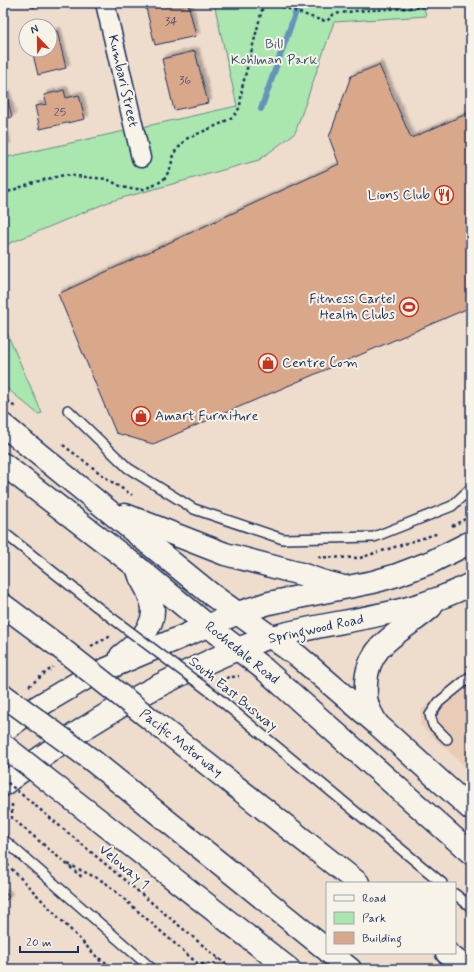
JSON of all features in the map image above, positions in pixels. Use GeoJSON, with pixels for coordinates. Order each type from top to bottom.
{"type":"FeatureCollection","features":[{"type":"Feature","properties":{"kind":"main road","name":"Rochedale Road"},"geometry":{"type":"LineString","coordinates":[[3,425],[212,595],[299,657],[377,724],[471,809]]}},
{"type":"Feature","properties":{"kind":"main road","name":"Rochedale Road"},"geometry":{"type":"LineString","coordinates":[[3,464],[137,567],[277,680],[471,853]]}},
{"type":"Feature","properties":{"kind":"main road"},"geometry":{"type":"LineString","coordinates":[[105,507],[225,554],[345,587]]}},
{"type":"Feature","properties":{"kind":"main road"},"geometry":{"type":"LineString","coordinates":[[86,678],[238,613],[269,603],[397,576],[432,562],[471,542]]}},
{"type":"Feature","properties":{"kind":"main road"},"geometry":{"type":"LineString","coordinates":[[3,731],[32,710],[86,678],[124,653],[143,634],[150,624],[153,612],[144,584],[138,575],[137,567]]}},
{"type":"Feature","properties":{"kind":"main road","name":"Springwood Road"},"geometry":{"type":"LineString","coordinates":[[3,785],[50,751],[109,712],[163,683],[237,648],[271,637],[304,629],[398,611],[442,597],[471,584]]}},
{"type":"Feature","properties":{"kind":"main road"},"geometry":{"type":"LineString","coordinates":[[377,724],[368,709],[366,699],[367,673],[372,658],[386,641],[424,613],[442,597]]}},
{"type":"Feature","properties":{"kind":"main road","name":"Pacific Motorway"},"geometry":{"type":"LineString","coordinates":[[3,605],[58,646],[357,882]]}},
{"type":"Feature","properties":{"kind":"main road"},"geometry":{"type":"LineString","coordinates":[[3,695],[93,761],[326,949]]}},
{"type":"Feature","properties":{"kind":"main road"},"geometry":{"type":"LineString","coordinates":[[3,745],[290,969]]}},
{"type":"Feature","properties":{"kind":"main road"},"geometry":{"type":"LineString","coordinates":[[331,954],[350,969]]}},
{"type":"Feature","properties":{"kind":"main road"},"geometry":{"type":"LineString","coordinates":[[448,954],[467,969]]}},
{"type":"Feature","properties":{"kind":"street","name":"Kumbari Street"},"geometry":{"type":"LineString","coordinates":[[105,3],[141,158]]}},
{"type":"Feature","properties":{"kind":"lane"},"geometry":{"type":"LineString","coordinates":[[68,410],[128,468],[194,509],[283,539],[374,536],[452,506],[471,488]]}},
{"type":"Feature","properties":{"kind":"lane","name":"South East Busway"},"geometry":{"type":"LineString","coordinates":[[3,532],[96,606],[213,694],[441,882]]}},
{"type":"Feature","properties":{"kind":"lane"},"geometry":{"type":"LineString","coordinates":[[447,739],[433,725],[430,715],[439,702],[471,676]]}},
{"type":"Feature","properties":{"kind":"lane"},"geometry":{"type":"LineString","coordinates":[[3,839],[152,969]]}},
{"type":"Feature","properties":{"kind":"lane"},"geometry":{"type":"LineString","coordinates":[[456,895],[471,907]]}},
{"type":"Feature","properties":{"kind":"path"},"geometry":{"type":"LineString","coordinates":[[3,194],[31,183],[64,176],[107,178],[131,189],[144,189],[157,184],[165,178],[171,166],[173,154],[186,139],[234,116],[240,107],[242,88],[262,4],[275,4],[320,20],[327,21],[334,14],[355,10],[426,7],[427,3]]}},
{"type":"Feature","properties":{"kind":"path","name":"Veloway 1"},"geometry":{"type":"LineString","coordinates":[[3,778],[233,969]]}},
{"type":"Feature","properties":{"kind":"path"},"geometry":{"type":"LineString","coordinates":[[12,818],[83,878]]}},
{"type":"Feature","properties":{"kind":"path"},"geometry":{"type":"LineString","coordinates":[[3,860],[97,957],[106,969]]}},
{"type":"Feature","properties":{"kind":"path"},"geometry":{"type":"LineString","coordinates":[[64,862],[107,884],[198,964],[214,964],[218,958]]}},
{"type":"Feature","properties":{"kind":"path"},"geometry":{"type":"LineString","coordinates":[[97,957],[116,969]]}},
{"type":"Feature","properties":{"kind":"shaded area"},"geometry":{"type":"Polygon","coordinates":[[[471,666],[471,772],[420,725],[422,709],[471,666]]]}},
{"type":"Feature","properties":{"kind":"green space","name":"Bill Kohlman Park"},"geometry":{"type":"Polygon","coordinates":[[[214,3],[423,3],[426,16],[334,22],[295,133],[259,160],[111,201],[3,246],[3,158],[237,106],[214,3]]]}},
{"type":"Feature","properties":{"kind":"green space"},"geometry":{"type":"Polygon","coordinates":[[[3,324],[42,413],[38,414],[3,385],[3,324]]]}},
{"type":"Feature","properties":{"kind":"building"},"geometry":{"type":"Polygon","coordinates":[[[25,3],[38,3],[34,8],[25,3]]]}},
{"type":"Feature","properties":{"kind":"building"},"geometry":{"type":"Polygon","coordinates":[[[162,3],[188,3],[196,36],[155,45],[146,8],[162,3]]]}},
{"type":"Feature","properties":{"kind":"building"},"geometry":{"type":"Polygon","coordinates":[[[58,35],[66,68],[38,75],[34,58],[58,58],[58,35]]]}},
{"type":"Feature","properties":{"kind":"building"},"geometry":{"type":"Polygon","coordinates":[[[195,51],[208,103],[174,110],[162,59],[195,51]]]}},
{"type":"Feature","properties":{"kind":"building"},"geometry":{"type":"Polygon","coordinates":[[[379,65],[411,138],[471,112],[471,307],[153,444],[116,433],[58,294],[339,164],[329,137],[351,76],[379,65]]]}},
{"type":"Feature","properties":{"kind":"building"},"geometry":{"type":"Polygon","coordinates":[[[64,90],[66,98],[79,95],[85,119],[40,129],[35,106],[47,104],[44,95],[64,90]]]}},
{"type":"Feature","properties":{"kind":"building"},"geometry":{"type":"Polygon","coordinates":[[[6,93],[12,117],[3,120],[3,94],[6,93]]]}},
{"type":"Feature","properties":{"kind":"building"},"geometry":{"type":"Polygon","coordinates":[[[3,130],[7,146],[3,147],[3,130]]]}},
{"type":"Feature","properties":{"kind":"building"},"geometry":{"type":"Polygon","coordinates":[[[3,891],[9,897],[3,903],[3,891]]]}},
{"type":"Feature","properties":{"kind":"waterway"},"geometry":{"type":"LineString","coordinates":[[261,109],[299,3]]}},
{"type":"Feature","properties":{"kind":"place","name":"Lions Club"},"geometry":{"type":"Point","coordinates":[444,195]}},
{"type":"Feature","properties":{"kind":"place","name":"Fitness Cartel Health Clubs"},"geometry":{"type":"Point","coordinates":[409,307]}},
{"type":"Feature","properties":{"kind":"place","name":"Centre Com"},"geometry":{"type":"Point","coordinates":[268,363]}},
{"type":"Feature","properties":{"kind":"place","name":"Amart Furniture"},"geometry":{"type":"Point","coordinates":[141,416]}}]}
